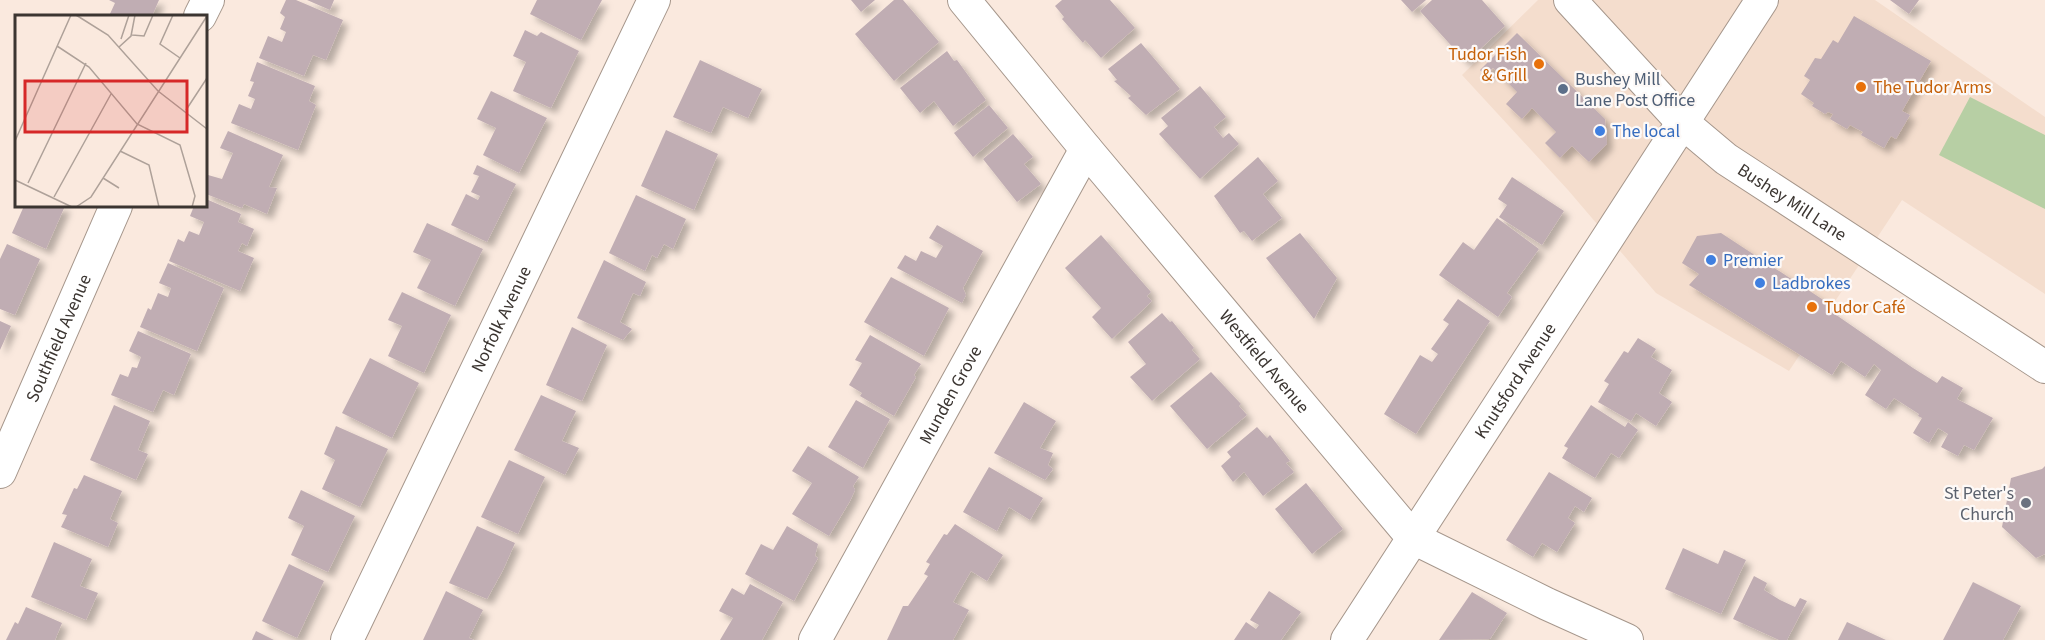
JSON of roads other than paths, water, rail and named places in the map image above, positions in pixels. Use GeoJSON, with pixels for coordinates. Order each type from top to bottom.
{"type":"FeatureCollection","features":[{"type":"Feature","properties":{"kind":"street"},"geometry":{"type":"LineString","coordinates":[[200,15],[208,0]]}},
{"type":"Feature","properties":{"kind":"street","name":"Norfolk Avenue"},"geometry":{"type":"LineString","coordinates":[[348,640],[654,0]]}},
{"type":"Feature","properties":{"kind":"street","name":"Westfield Avenue"},"geometry":{"type":"LineString","coordinates":[[964,0],[1086,149],[1413,538],[1547,604],[1627,640]]}},
{"type":"Feature","properties":{"kind":"street","name":"Bushey Mill Lane"},"geometry":{"type":"LineString","coordinates":[[1570,0],[1682,122],[1726,159],[2041,355]]}},
{"type":"Feature","properties":{"kind":"street","name":"Knutsford Avenue"},"geometry":{"type":"LineString","coordinates":[[1347,640],[1762,0]]}},
{"type":"Feature","properties":{"kind":"street","name":"Munden Grove"},"geometry":{"type":"LineString","coordinates":[[815,640],[1086,149]]}},
{"type":"Feature","properties":{"kind":"street","name":"Southfield Avenue"},"geometry":{"type":"LineString","coordinates":[[0,472],[116,207]]}},
{"type":"Feature","properties":{"kind":"place","name":"Tudor Fish & Grill"},"geometry":{"type":"Point","coordinates":[1539,64]}},
{"type":"Feature","properties":{"kind":"place","name":"The Tudor Arms"},"geometry":{"type":"Point","coordinates":[1861,87]}},
{"type":"Feature","properties":{"kind":"place","name":"Bushey Mill Lane Post Office"},"geometry":{"type":"Point","coordinates":[1563,89]}},
{"type":"Feature","properties":{"kind":"place","name":"The local"},"geometry":{"type":"Point","coordinates":[1600,131]}},
{"type":"Feature","properties":{"kind":"place","name":"Premier"},"geometry":{"type":"Point","coordinates":[1711,260]}},
{"type":"Feature","properties":{"kind":"place","name":"Ladbrokes"},"geometry":{"type":"Point","coordinates":[1760,283]}},
{"type":"Feature","properties":{"kind":"place","name":"Tudor Café"},"geometry":{"type":"Point","coordinates":[1812,307]}},
{"type":"Feature","properties":{"kind":"place","name":"St Peter's Church"},"geometry":{"type":"Point","coordinates":[2026,503]}}]}
